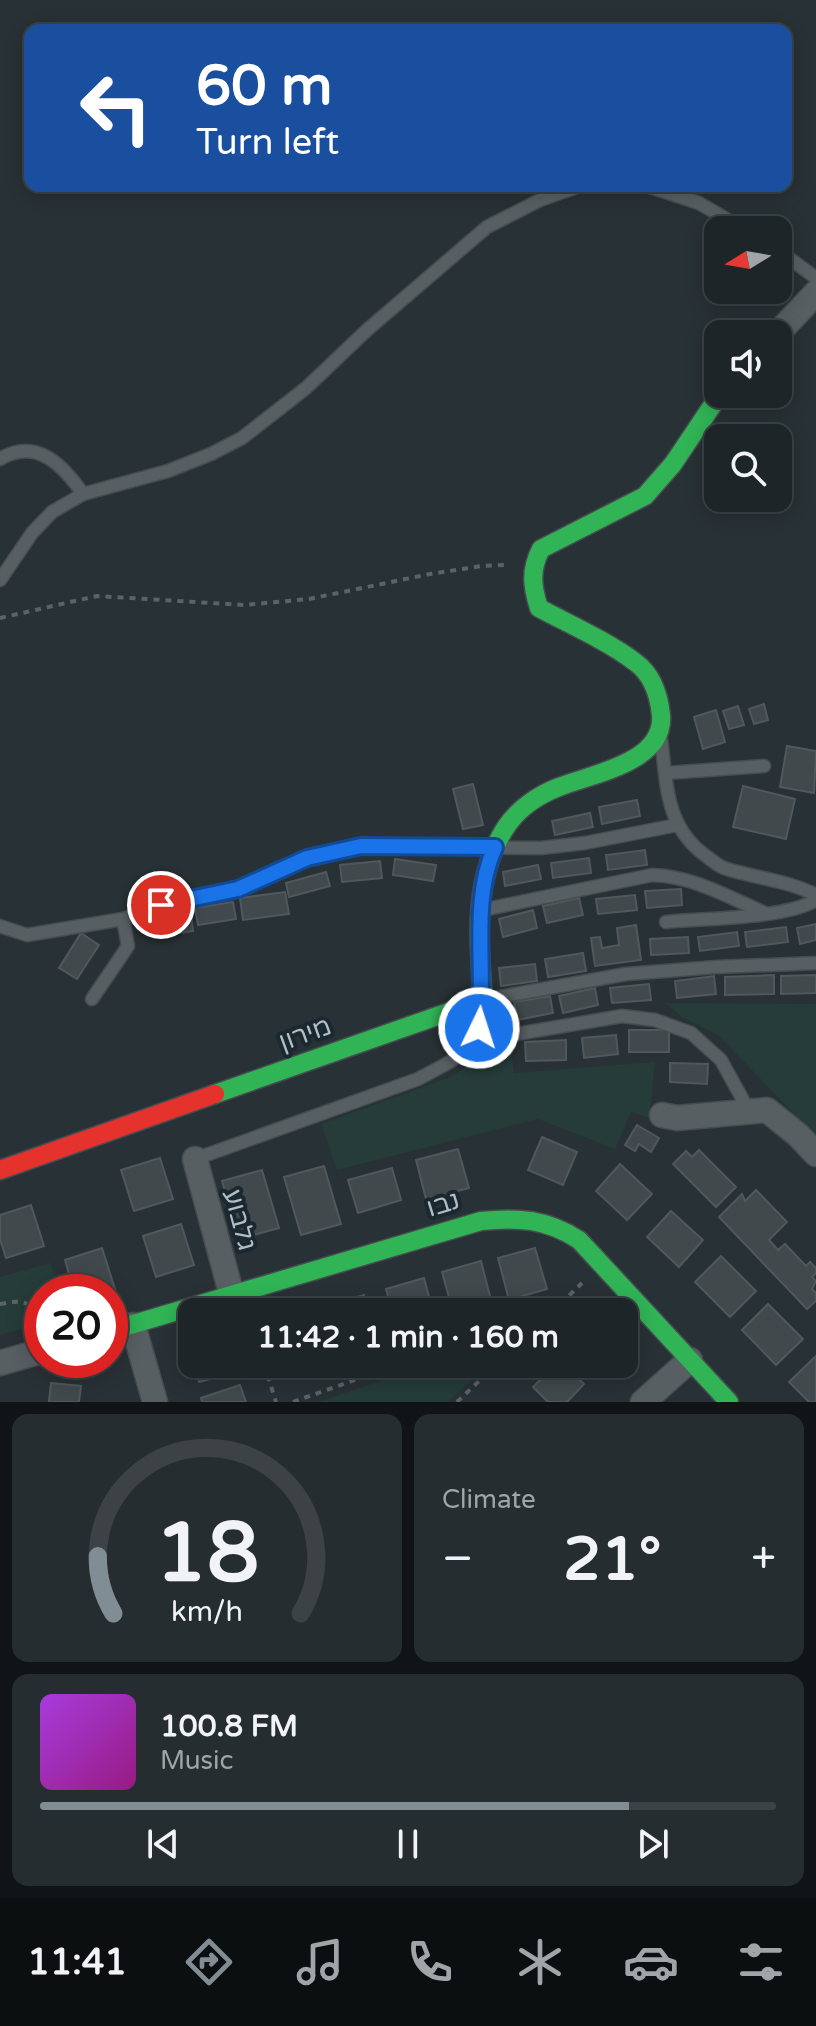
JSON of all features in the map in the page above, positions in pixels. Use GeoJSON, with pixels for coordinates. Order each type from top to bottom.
{"type":"FeatureCollection","features":[{"type":"Feature","properties":{"kind":"street"},"geometry":{"type":"LineString","coordinates":[[790,320],[816,293]]}},
{"type":"Feature","properties":{"kind":"street"},"geometry":{"type":"LineString","coordinates":[[483,1000],[482,910],[486,868],[508,824],[526,805],[559,787],[600,774],[650,749],[661,735],[664,718],[649,675],[636,662],[539,608],[531,583],[532,564],[541,549],[645,496],[673,464],[711,408]]}},
{"type":"Feature","properties":{"kind":"street","name":"מירון"},"geometry":{"type":"LineString","coordinates":[[0,1170],[483,1000]]}},
{"type":"Feature","properties":{"kind":"street"},"geometry":{"type":"LineString","coordinates":[[662,1115],[677,1118],[767,1110],[816,1154]]}},
{"type":"Feature","properties":{"kind":"street","name":"גלבוע"},"geometry":{"type":"LineString","coordinates":[[195,1159],[232,1296]]}},
{"type":"Feature","properties":{"kind":"street","name":"נבו"},"geometry":{"type":"LineString","coordinates":[[128,1326],[481,1221],[516,1218],[540,1220],[560,1227],[579,1240],[729,1402]]}},
{"type":"Feature","properties":{"kind":"street"},"geometry":{"type":"LineString","coordinates":[[128,1343],[155,1402]]}},
{"type":"Feature","properties":{"kind":"street"},"geometry":{"type":"LineString","coordinates":[[0,1363],[24,1356]]}},
{"type":"Feature","properties":{"kind":"street"},"geometry":{"type":"LineString","coordinates":[[643,1402],[690,1360]]}},
{"type":"Feature","properties":{"kind":"lane"},"geometry":{"type":"LineString","coordinates":[[0,580],[32,533],[52,512],[83,494],[168,471],[242,438],[306,388],[367,330],[487,227],[563,192]]}},
{"type":"Feature","properties":{"kind":"lane"},"geometry":{"type":"LineString","coordinates":[[665,192],[699,203],[721,216]]}},
{"type":"Feature","properties":{"kind":"lane"},"geometry":{"type":"LineString","coordinates":[[792,260],[816,278]]}},
{"type":"Feature","properties":{"kind":"lane"},"geometry":{"type":"LineString","coordinates":[[0,459],[8,454],[30,450],[52,458],[83,494]]}},
{"type":"Feature","properties":{"kind":"lane"},"geometry":{"type":"LineString","coordinates":[[661,735],[677,825],[693,846],[722,868],[785,883],[816,898],[805,907],[666,922]]}},
{"type":"Feature","properties":{"kind":"lane"},"geometry":{"type":"LineString","coordinates":[[666,773],[764,766]]}},
{"type":"Feature","properties":{"kind":"lane"},"geometry":{"type":"LineString","coordinates":[[0,926],[27,935],[123,919],[161,905],[238,889],[307,858],[361,846],[541,848],[585,843],[677,825]]}},
{"type":"Feature","properties":{"kind":"lane"},"geometry":{"type":"LineString","coordinates":[[482,910],[652,875],[676,875],[765,913]]}},
{"type":"Feature","properties":{"kind":"lane"},"geometry":{"type":"LineString","coordinates":[[92,999],[128,946],[123,919]]}},
{"type":"Feature","properties":{"kind":"lane"},"geometry":{"type":"LineString","coordinates":[[195,1159],[418,1079],[449,1063],[472,1043],[479,1028],[483,1000],[626,974],[816,963]]}},
{"type":"Feature","properties":{"kind":"lane"},"geometry":{"type":"LineString","coordinates":[[479,1028],[493,1038],[622,1016],[655,1020],[691,1033],[721,1060],[749,1111]]}},
{"type":"Feature","properties":{"kind":"path"},"geometry":{"type":"LineString","coordinates":[[0,618],[97,596],[244,605],[309,599],[430,574],[482,566],[532,564]]}},
{"type":"Feature","properties":{"kind":"path"},"geometry":{"type":"LineString","coordinates":[[567,1298],[601,1265]]}},
{"type":"Feature","properties":{"kind":"path"},"geometry":{"type":"LineString","coordinates":[[0,1304],[24,1302]]}},
{"type":"Feature","properties":{"kind":"path"},"geometry":{"type":"LineString","coordinates":[[268,1378],[276,1402]]}},
{"type":"Feature","properties":{"kind":"path"},"geometry":{"type":"LineString","coordinates":[[293,1402],[360,1378]]}},
{"type":"Feature","properties":{"kind":"path"},"geometry":{"type":"LineString","coordinates":[[457,1402],[482,1378]]}},
{"type":"Feature","properties":{"kind":"green space"},"geometry":{"type":"Polygon","coordinates":[[[666,1003],[816,1004],[816,1142],[793,1113],[718,1035],[682,1017],[666,1003]]]}},
{"type":"Feature","properties":{"kind":"green space"},"geometry":{"type":"Polygon","coordinates":[[[511,1051],[514,1073],[655,1062],[649,1118],[631,1112],[615,1149],[538,1119],[337,1170],[321,1124],[453,1076],[478,1056],[511,1051]]]}},
{"type":"Feature","properties":{"kind":"green space"},"geometry":{"type":"Polygon","coordinates":[[[51,1263],[54,1274],[24,1274],[24,1328],[0,1335],[0,1277],[51,1263]]]}},
{"type":"Feature","properties":{"kind":"green space"},"geometry":{"type":"Polygon","coordinates":[[[390,1378],[473,1378],[448,1402],[318,1402],[390,1378]]]}},
{"type":"Feature","properties":{"kind":"building"},"geometry":{"type":"Polygon","coordinates":[[[764,704],[768,720],[754,724],[749,709],[764,704]]]}},
{"type":"Feature","properties":{"kind":"building"},"geometry":{"type":"Polygon","coordinates":[[[738,706],[744,725],[729,729],[723,711],[738,706]]]}},
{"type":"Feature","properties":{"kind":"building"},"geometry":{"type":"Polygon","coordinates":[[[716,710],[725,742],[703,749],[694,717],[716,710]]]}},
{"type":"Feature","properties":{"kind":"building"},"geometry":{"type":"Polygon","coordinates":[[[787,746],[816,751],[814,793],[780,787],[787,746]]]}},
{"type":"Feature","properties":{"kind":"building"},"geometry":{"type":"Polygon","coordinates":[[[473,784],[483,825],[463,829],[453,789],[473,784]]]}},
{"type":"Feature","properties":{"kind":"building"},"geometry":{"type":"Polygon","coordinates":[[[743,786],[795,799],[786,839],[733,827],[743,786]]]}},
{"type":"Feature","properties":{"kind":"building"},"geometry":{"type":"Polygon","coordinates":[[[637,800],[640,816],[602,824],[599,807],[637,800]]]}},
{"type":"Feature","properties":{"kind":"building"},"geometry":{"type":"Polygon","coordinates":[[[590,813],[593,827],[555,835],[552,821],[590,813]]]}},
{"type":"Feature","properties":{"kind":"building"},"geometry":{"type":"Polygon","coordinates":[[[645,850],[647,865],[608,870],[606,855],[645,850]]]}},
{"type":"Feature","properties":{"kind":"building"},"geometry":{"type":"Polygon","coordinates":[[[589,858],[591,873],[553,878],[551,863],[589,858]]]}},
{"type":"Feature","properties":{"kind":"building"},"geometry":{"type":"Polygon","coordinates":[[[395,859],[436,865],[433,881],[393,875],[395,859]]]}},
{"type":"Feature","properties":{"kind":"building"},"geometry":{"type":"Polygon","coordinates":[[[380,861],[382,878],[342,882],[340,865],[380,861]]]}},
{"type":"Feature","properties":{"kind":"building"},"geometry":{"type":"Polygon","coordinates":[[[538,865],[541,879],[505,886],[503,872],[538,865]]]}},
{"type":"Feature","properties":{"kind":"building"},"geometry":{"type":"Polygon","coordinates":[[[326,872],[330,886],[289,897],[286,883],[326,872]]]}},
{"type":"Feature","properties":{"kind":"building"},"geometry":{"type":"Polygon","coordinates":[[[681,889],[682,905],[647,908],[645,891],[681,889]]]}},
{"type":"Feature","properties":{"kind":"building"},"geometry":{"type":"Polygon","coordinates":[[[285,892],[289,914],[243,920],[240,898],[285,892]]]}},
{"type":"Feature","properties":{"kind":"building"},"geometry":{"type":"Polygon","coordinates":[[[635,895],[637,910],[598,914],[596,899],[635,895]]]}},
{"type":"Feature","properties":{"kind":"building"},"geometry":{"type":"Polygon","coordinates":[[[579,898],[583,915],[547,923],[543,906],[579,898]]]}},
{"type":"Feature","properties":{"kind":"building"},"geometry":{"type":"Polygon","coordinates":[[[233,902],[236,919],[198,925],[195,908],[233,902]]]}},
{"type":"Feature","properties":{"kind":"building"},"geometry":{"type":"Polygon","coordinates":[[[533,910],[537,928],[503,937],[499,919],[533,910]]]}},
{"type":"Feature","properties":{"kind":"building"},"geometry":{"type":"Polygon","coordinates":[[[191,914],[193,931],[153,937],[150,919],[191,914]]]}},
{"type":"Feature","properties":{"kind":"building"},"geometry":{"type":"Polygon","coordinates":[[[816,924],[816,940],[800,944],[797,928],[816,924]]]}},
{"type":"Feature","properties":{"kind":"building"},"geometry":{"type":"Polygon","coordinates":[[[636,925],[641,960],[595,966],[591,938],[600,937],[602,948],[619,945],[617,928],[636,925]]]}},
{"type":"Feature","properties":{"kind":"building"},"geometry":{"type":"Polygon","coordinates":[[[786,927],[788,942],[747,947],[745,932],[786,927]]]}},
{"type":"Feature","properties":{"kind":"building"},"geometry":{"type":"Polygon","coordinates":[[[737,932],[739,946],[700,951],[698,937],[737,932]]]}},
{"type":"Feature","properties":{"kind":"building"},"geometry":{"type":"Polygon","coordinates":[[[81,933],[99,945],[77,979],[59,968],[81,933]]]}},
{"type":"Feature","properties":{"kind":"building"},"geometry":{"type":"Polygon","coordinates":[[[688,937],[689,953],[651,955],[650,939],[688,937]]]}},
{"type":"Feature","properties":{"kind":"building"},"geometry":{"type":"Polygon","coordinates":[[[583,953],[586,971],[548,977],[545,959],[583,953]]]}},
{"type":"Feature","properties":{"kind":"building"},"geometry":{"type":"Polygon","coordinates":[[[535,964],[537,981],[501,986],[499,968],[535,964]]]}},
{"type":"Feature","properties":{"kind":"building"},"geometry":{"type":"Polygon","coordinates":[[[774,975],[774,994],[725,995],[725,977],[774,975]]]}},
{"type":"Feature","properties":{"kind":"building"},"geometry":{"type":"Polygon","coordinates":[[[816,975],[816,993],[781,994],[781,976],[816,975]]]}},
{"type":"Feature","properties":{"kind":"building"},"geometry":{"type":"Polygon","coordinates":[[[714,976],[716,994],[677,998],[675,981],[714,976]]]}},
{"type":"Feature","properties":{"kind":"building"},"geometry":{"type":"Polygon","coordinates":[[[649,984],[651,1000],[612,1003],[610,988],[649,984]]]}},
{"type":"Feature","properties":{"kind":"building"},"geometry":{"type":"Polygon","coordinates":[[[595,988],[598,1005],[563,1013],[559,996],[595,988]]]}},
{"type":"Feature","properties":{"kind":"building"},"geometry":{"type":"Polygon","coordinates":[[[550,996],[553,1013],[517,1020],[514,1002],[550,996]]]}},
{"type":"Feature","properties":{"kind":"building"},"geometry":{"type":"Polygon","coordinates":[[[629,1030],[669,1030],[669,1052],[629,1052],[629,1030]]]}},
{"type":"Feature","properties":{"kind":"building"},"geometry":{"type":"Polygon","coordinates":[[[616,1035],[618,1054],[584,1058],[582,1038],[616,1035]]]}},
{"type":"Feature","properties":{"kind":"building"},"geometry":{"type":"Polygon","coordinates":[[[566,1040],[566,1060],[526,1061],[525,1042],[566,1040]]]}},
{"type":"Feature","properties":{"kind":"building"},"geometry":{"type":"Polygon","coordinates":[[[670,1063],[708,1064],[707,1084],[670,1082],[670,1063]]]}},
{"type":"Feature","properties":{"kind":"building"},"geometry":{"type":"Polygon","coordinates":[[[637,1125],[659,1138],[651,1152],[639,1144],[635,1151],[625,1145],[637,1125]]]}},
{"type":"Feature","properties":{"kind":"building"},"geometry":{"type":"Polygon","coordinates":[[[542,1137],[577,1152],[563,1185],[528,1170],[542,1137]]]}},
{"type":"Feature","properties":{"kind":"building"},"geometry":{"type":"Polygon","coordinates":[[[458,1149],[469,1188],[426,1199],[416,1160],[458,1149]]]}},
{"type":"Feature","properties":{"kind":"building"},"geometry":{"type":"Polygon","coordinates":[[[699,1150],[736,1187],[716,1207],[673,1164],[686,1151],[692,1157],[699,1150]]]}},
{"type":"Feature","properties":{"kind":"building"},"geometry":{"type":"Polygon","coordinates":[[[160,1158],[173,1199],[134,1211],[121,1170],[160,1158]]]}},
{"type":"Feature","properties":{"kind":"building"},"geometry":{"type":"Polygon","coordinates":[[[620,1164],[652,1194],[627,1220],[596,1191],[620,1164]]]}},
{"type":"Feature","properties":{"kind":"building"},"geometry":{"type":"Polygon","coordinates":[[[324,1166],[341,1224],[301,1235],[284,1177],[324,1166]]]}},
{"type":"Feature","properties":{"kind":"building"},"geometry":{"type":"Polygon","coordinates":[[[392,1168],[401,1200],[358,1213],[348,1180],[392,1168]]]}},
{"type":"Feature","properties":{"kind":"building"},"geometry":{"type":"Polygon","coordinates":[[[262,1170],[279,1228],[239,1239],[222,1181],[262,1170]]]}},
{"type":"Feature","properties":{"kind":"building"},"geometry":{"type":"Polygon","coordinates":[[[756,1190],[787,1222],[769,1240],[778,1250],[785,1244],[806,1266],[810,1262],[816,1268],[812,1277],[816,1281],[812,1289],[816,1293],[816,1301],[807,1309],[719,1217],[742,1194],[745,1201],[756,1190]]]}},
{"type":"Feature","properties":{"kind":"building"},"geometry":{"type":"Polygon","coordinates":[[[31,1205],[44,1246],[6,1258],[0,1239],[0,1215],[31,1205]]]}},
{"type":"Feature","properties":{"kind":"building"},"geometry":{"type":"Polygon","coordinates":[[[671,1211],[703,1240],[679,1267],[647,1237],[671,1211]]]}},
{"type":"Feature","properties":{"kind":"building"},"geometry":{"type":"Polygon","coordinates":[[[181,1224],[194,1265],[156,1277],[143,1236],[181,1224]]]}},
{"type":"Feature","properties":{"kind":"building"},"geometry":{"type":"Polygon","coordinates":[[[102,1248],[110,1274],[69,1274],[65,1260],[102,1248]]]}},
{"type":"Feature","properties":{"kind":"building"},"geometry":{"type":"Polygon","coordinates":[[[535,1248],[547,1289],[508,1298],[498,1258],[535,1248]]]}},
{"type":"Feature","properties":{"kind":"building"},"geometry":{"type":"Polygon","coordinates":[[[721,1256],[756,1291],[730,1317],[695,1282],[721,1256]]]}},
{"type":"Feature","properties":{"kind":"building"},"geometry":{"type":"Polygon","coordinates":[[[481,1261],[490,1298],[449,1298],[442,1272],[481,1261]]]}},
{"type":"Feature","properties":{"kind":"building"},"geometry":{"type":"Polygon","coordinates":[[[424,1278],[429,1298],[388,1298],[386,1289],[424,1278]]]}},
{"type":"Feature","properties":{"kind":"building"},"geometry":{"type":"Polygon","coordinates":[[[768,1304],[803,1339],[776,1365],[742,1330],[768,1304]]]}},
{"type":"Feature","properties":{"kind":"building"},"geometry":{"type":"Polygon","coordinates":[[[816,1356],[816,1402],[809,1402],[789,1382],[816,1356]]]}},
{"type":"Feature","properties":{"kind":"building"},"geometry":{"type":"Polygon","coordinates":[[[542,1378],[578,1378],[584,1384],[567,1402],[548,1402],[533,1387],[542,1378]]]}},
{"type":"Feature","properties":{"kind":"building"},"geometry":{"type":"Polygon","coordinates":[[[51,1383],[81,1386],[79,1402],[49,1402],[51,1383]]]}},
{"type":"Feature","properties":{"kind":"building"},"geometry":{"type":"Polygon","coordinates":[[[240,1385],[246,1402],[202,1402],[201,1398],[240,1385]]]}},
{"type":"Feature","properties":{"kind":"traffic: fast"},"geometry":{"type":"LineString","coordinates":[[215,1094],[483,1000],[480,911],[488,868],[506,827],[529,803],[544,794],[624,764],[639,755],[651,745],[659,731],[661,715],[654,686],[641,667],[601,640],[539,608],[533,578],[537,557],[541,549],[645,496],[673,464],[711,408]]}},
{"type":"Feature","properties":{"kind":"traffic: fast"},"geometry":{"type":"LineString","coordinates":[[128,1326],[481,1221],[520,1220],[544,1224],[579,1240],[729,1402]]}},
{"type":"Feature","properties":{"kind":"traffic: jam"},"geometry":{"type":"LineString","coordinates":[[0,1170],[215,1094]]}},
{"type":"Feature","properties":{"kind":"route"},"geometry":{"type":"LineString","coordinates":[[161,905],[238,889],[307,858],[361,846],[495,847],[486,868],[482,894],[483,1000],[479,1028]]}}]}
